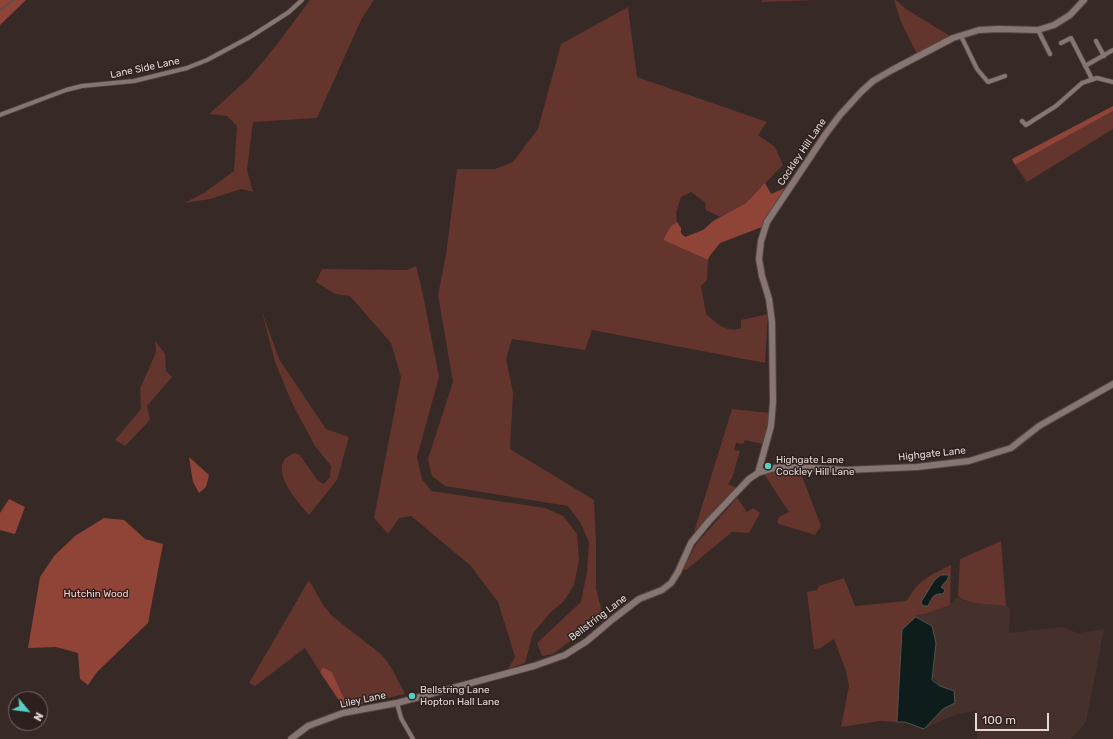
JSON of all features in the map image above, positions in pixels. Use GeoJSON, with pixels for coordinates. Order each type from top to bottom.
{"type":"FeatureCollection","features":[{"type":"Feature","properties":{"kind":"main road","name":"Cockley Hill Lane"},"geometry":{"type":"LineString","coordinates":[[758,473],[771,426],[772,402],[772,322],[769,298],[762,276],[759,259],[761,241],[767,222],[825,135],[840,115],[873,81],[953,38],[978,30],[1038,30],[1054,25],[1062,20],[1077,9],[1084,0]]}},
{"type":"Feature","properties":{"kind":"main road","name":"Highgate Lane"},"geometry":{"type":"LineString","coordinates":[[758,473],[781,466],[845,470],[917,467],[969,461],[1011,448],[1039,426],[1113,384]]}},
{"type":"Feature","properties":{"kind":"main road","name":"Bellstring Lane"},"geometry":{"type":"LineString","coordinates":[[397,703],[534,666],[565,655],[587,641],[639,599],[662,590],[671,583],[678,572],[691,543],[708,521],[749,479],[758,473]]}},
{"type":"Feature","properties":{"kind":"main road","name":"Liley Lane"},"geometry":{"type":"LineString","coordinates":[[291,739],[308,726],[343,713],[397,703]]}},
{"type":"Feature","properties":{"kind":"street","name":"Lane Side Lane"},"geometry":{"type":"LineString","coordinates":[[0,115],[66,90],[82,86],[134,81],[187,68],[207,60],[250,37],[290,12],[302,0]]}},
{"type":"Feature","properties":{"kind":"street"},"geometry":{"type":"LineString","coordinates":[[1038,30],[1050,54]]}},
{"type":"Feature","properties":{"kind":"street"},"geometry":{"type":"LineString","coordinates":[[961,36],[977,69],[988,82],[1005,76]]}},
{"type":"Feature","properties":{"kind":"street"},"geometry":{"type":"LineString","coordinates":[[1061,43],[1071,38],[1092,79]]}},
{"type":"Feature","properties":{"kind":"street"},"geometry":{"type":"LineString","coordinates":[[1096,41],[1104,56]]}},
{"type":"Feature","properties":{"kind":"street"},"geometry":{"type":"LineString","coordinates":[[1085,66],[1113,50]]}},
{"type":"Feature","properties":{"kind":"street"},"geometry":{"type":"LineString","coordinates":[[1022,121],[1026,125],[1056,106],[1082,83],[1097,78],[1113,82]]}},
{"type":"Feature","properties":{"kind":"street"},"geometry":{"type":"LineString","coordinates":[[397,703],[401,718],[413,739]]}},
{"type":"Feature","properties":{"kind":"shaded area"},"geometry":{"type":"Polygon","coordinates":[[[310,0],[374,0],[362,18],[317,118],[253,122],[247,170],[253,192],[241,189],[210,199],[184,203],[204,193],[234,171],[237,126],[227,116],[209,114],[250,77],[275,47],[310,0]]]}},
{"type":"Feature","properties":{"kind":"shaded area"},"geometry":{"type":"Polygon","coordinates":[[[762,0],[814,0],[762,2],[762,0]]]}},
{"type":"Feature","properties":{"kind":"shaded area"},"geometry":{"type":"Polygon","coordinates":[[[894,0],[950,36],[917,54],[901,22],[894,0]]]}},
{"type":"Feature","properties":{"kind":"shaded area"},"geometry":{"type":"Polygon","coordinates":[[[628,7],[637,77],[767,122],[758,135],[775,147],[783,165],[746,203],[720,217],[706,210],[705,202],[691,192],[681,197],[676,213],[677,222],[670,227],[663,240],[708,260],[707,280],[701,286],[706,314],[717,324],[726,328],[736,329],[741,328],[741,320],[768,314],[765,363],[592,330],[585,350],[512,339],[506,359],[513,393],[510,449],[594,500],[596,588],[603,616],[553,654],[542,656],[537,643],[581,602],[587,572],[589,542],[580,522],[568,506],[445,486],[432,476],[428,459],[453,382],[438,295],[446,255],[457,169],[495,169],[513,162],[538,129],[561,44],[628,7]]]}},
{"type":"Feature","properties":{"kind":"shaded area"},"geometry":{"type":"Polygon","coordinates":[[[1113,111],[1113,129],[1027,182],[1015,165],[1113,111]]]}},
{"type":"Feature","properties":{"kind":"shaded area"},"geometry":{"type":"Polygon","coordinates":[[[416,266],[439,377],[417,457],[422,479],[431,491],[545,508],[563,516],[577,534],[579,560],[574,585],[564,601],[550,613],[533,633],[525,663],[508,669],[515,657],[498,602],[471,566],[411,516],[399,518],[388,534],[374,518],[401,377],[391,343],[350,296],[335,294],[316,282],[322,269],[407,270],[416,266]]]}},
{"type":"Feature","properties":{"kind":"shaded area"},"geometry":{"type":"Polygon","coordinates":[[[262,312],[279,359],[326,429],[349,437],[337,480],[309,515],[294,497],[285,482],[282,474],[284,460],[294,453],[300,455],[318,481],[324,484],[330,477],[331,466],[315,446],[292,403],[275,362],[262,312]]]}},
{"type":"Feature","properties":{"kind":"shaded area"},"geometry":{"type":"Polygon","coordinates":[[[155,341],[165,354],[166,371],[172,377],[147,406],[150,420],[125,446],[115,440],[141,409],[140,389],[156,352],[155,341]]]}},
{"type":"Feature","properties":{"kind":"shaded area"},"geometry":{"type":"Polygon","coordinates":[[[732,409],[770,413],[763,444],[745,440],[743,444],[736,443],[734,450],[740,451],[732,478],[728,484],[737,488],[694,532],[732,409]]]}},
{"type":"Feature","properties":{"kind":"shaded area"},"geometry":{"type":"Polygon","coordinates":[[[781,470],[800,471],[821,526],[815,535],[779,524],[777,522],[779,517],[789,512],[764,474],[781,470]]]}},
{"type":"Feature","properties":{"kind":"shaded area"},"geometry":{"type":"Polygon","coordinates":[[[737,498],[747,512],[753,508],[760,513],[749,533],[732,532],[686,570],[683,569],[696,544],[737,498]]]}},
{"type":"Feature","properties":{"kind":"shaded area"},"geometry":{"type":"Polygon","coordinates":[[[1001,541],[1006,606],[980,604],[962,599],[958,596],[960,559],[1001,541]]]}},
{"type":"Feature","properties":{"kind":"shaded area"},"geometry":{"type":"Polygon","coordinates":[[[951,565],[950,605],[925,614],[915,615],[916,617],[902,630],[897,722],[880,721],[841,727],[849,686],[846,671],[834,639],[820,648],[814,649],[807,592],[817,590],[819,586],[844,578],[855,606],[907,601],[920,583],[951,565]]]}},
{"type":"Feature","properties":{"kind":"shaded area"},"geometry":{"type":"Polygon","coordinates":[[[941,575],[949,575],[941,587],[945,590],[943,594],[935,595],[928,606],[923,606],[921,602],[934,581],[941,575]]]}},
{"type":"Feature","properties":{"kind":"shaded area"},"geometry":{"type":"Polygon","coordinates":[[[309,580],[323,605],[332,616],[382,655],[391,667],[405,694],[348,707],[332,672],[323,667],[320,672],[305,648],[255,686],[249,683],[309,580]]]}},
{"type":"Feature","properties":{"kind":"shaded area"},"geometry":{"type":"Polygon","coordinates":[[[957,597],[962,600],[1006,606],[1010,608],[1009,633],[1062,627],[1078,633],[1104,629],[1086,722],[1071,739],[977,739],[977,711],[957,714],[924,729],[943,709],[954,692],[940,686],[933,677],[936,643],[922,621],[915,615],[925,614],[949,605],[957,597]]]}},
{"type":"Feature","properties":{"kind":"shaded area"},"geometry":{"type":"Polygon","coordinates":[[[916,617],[932,626],[936,643],[932,680],[940,686],[954,691],[955,703],[943,709],[924,729],[905,722],[897,722],[902,630],[916,617]]]}},
{"type":"Feature","properties":{"kind":"green space"},"geometry":{"type":"Polygon","coordinates":[[[0,0],[26,0],[0,25],[0,0]]]}},
{"type":"Feature","properties":{"kind":"green space"},"geometry":{"type":"Polygon","coordinates":[[[1113,106],[1113,111],[1015,165],[1012,159],[1113,106]]]}},
{"type":"Feature","properties":{"kind":"green space"},"geometry":{"type":"Polygon","coordinates":[[[765,183],[771,194],[785,188],[762,227],[720,243],[708,260],[663,240],[670,227],[677,222],[681,228],[681,233],[685,237],[703,230],[713,221],[746,203],[765,183]]]}},
{"type":"Feature","properties":{"kind":"green space"},"geometry":{"type":"Polygon","coordinates":[[[189,457],[209,475],[206,487],[199,493],[193,482],[189,457]]]}},
{"type":"Feature","properties":{"kind":"green space"},"geometry":{"type":"Polygon","coordinates":[[[9,499],[25,507],[15,534],[0,530],[0,513],[9,499]]]}},
{"type":"Feature","properties":{"kind":"green space","name":"Hutchin Wood"},"geometry":{"type":"Polygon","coordinates":[[[104,518],[124,520],[145,539],[163,544],[148,623],[97,672],[88,685],[80,679],[78,653],[56,647],[28,648],[40,577],[54,556],[75,536],[104,518]]]}},
{"type":"Feature","properties":{"kind":"green space"},"geometry":{"type":"Polygon","coordinates":[[[323,667],[332,672],[348,707],[344,708],[320,672],[323,667]]]}},
{"type":"Feature","properties":{"kind":"waterway"},"geometry":{"type":"LineString","coordinates":[[0,10],[14,0]]}},
{"type":"Feature","properties":{"kind":"place","name":"Highgate Lane Cockley Hill Lane"},"geometry":{"type":"Point","coordinates":[768,466]}},
{"type":"Feature","properties":{"kind":"place","name":"Bellstring Lane Hopton Hall Lane"},"geometry":{"type":"Point","coordinates":[412,696]}}]}
